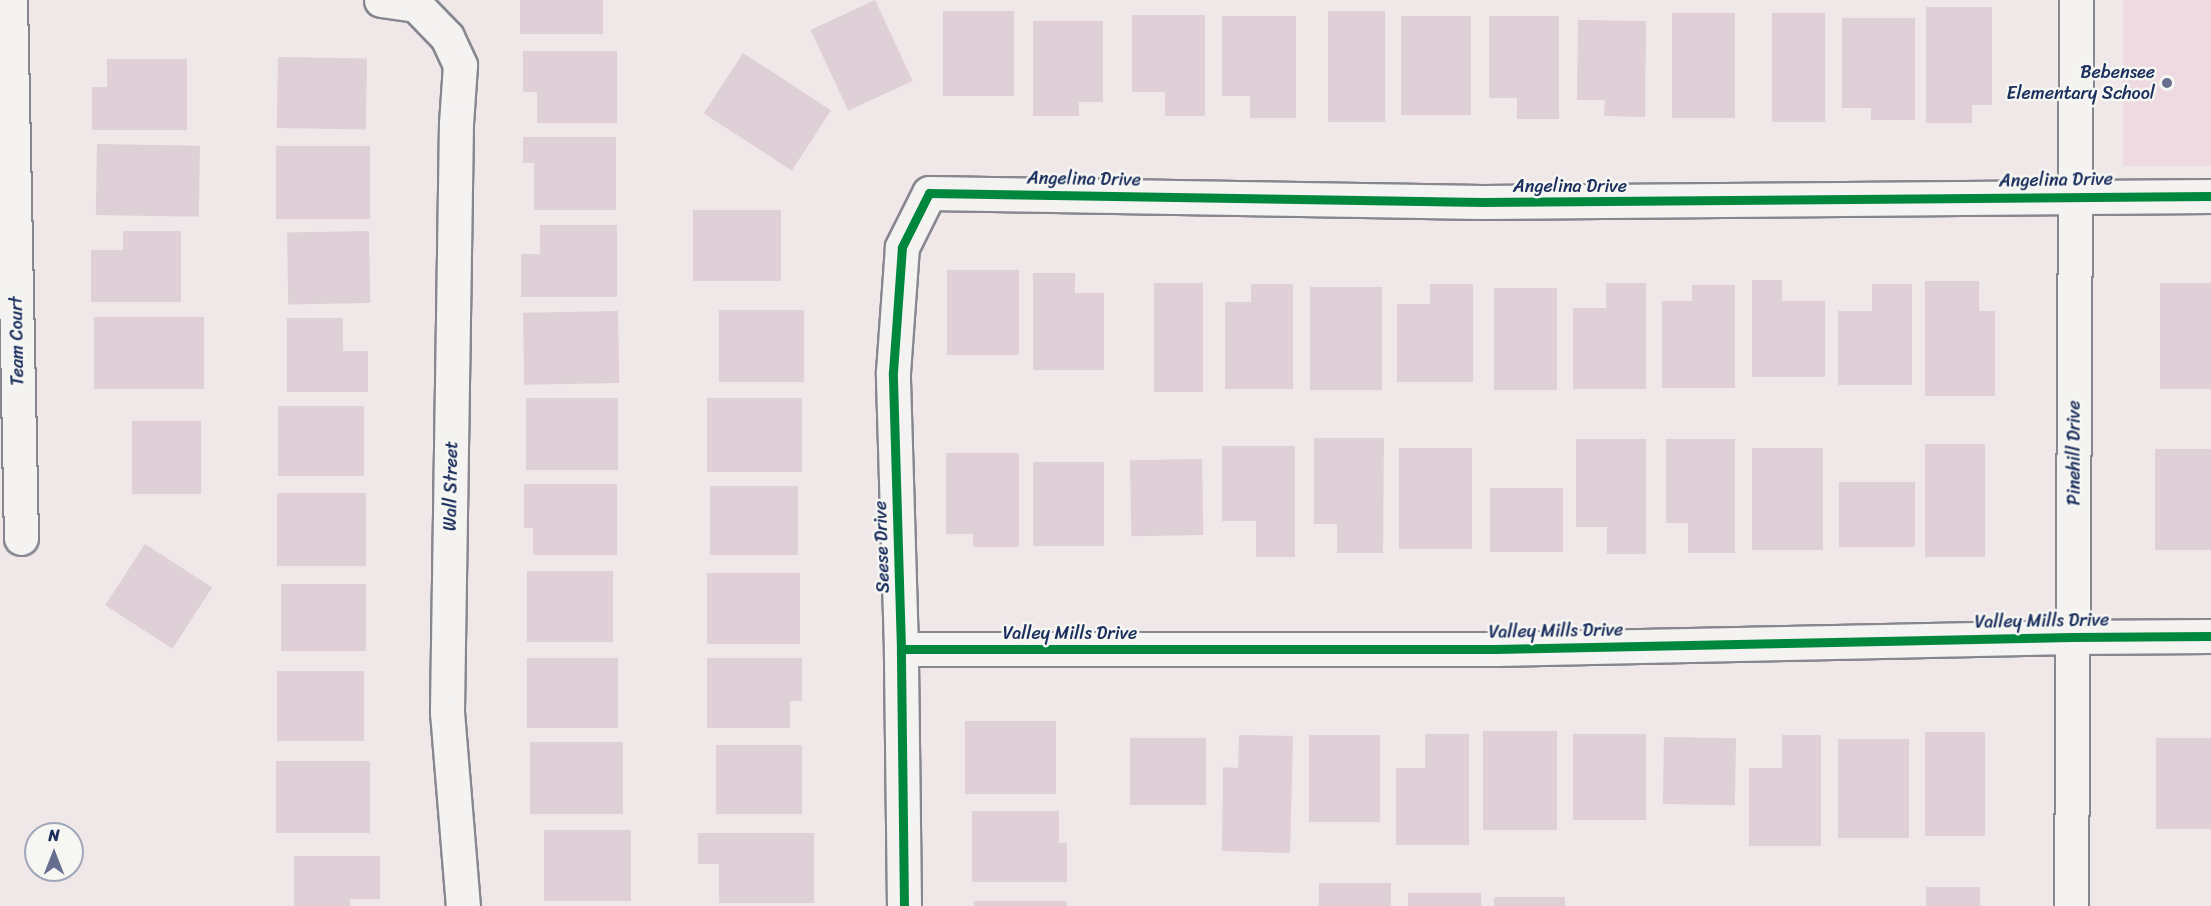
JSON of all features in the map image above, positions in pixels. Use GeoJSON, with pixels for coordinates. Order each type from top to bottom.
{"type":"FeatureCollection","features":[{"type":"Feature","properties":{"kind":"street","name":"Team Court"},"geometry":{"type":"LineString","coordinates":[[10,0],[21,538]]}},
{"type":"Feature","properties":{"kind":"street","name":"Wall Street"},"geometry":{"type":"LineString","coordinates":[[381,0],[416,5],[447,37],[460,65],[455,147],[447,712],[463,906]]}},
{"type":"Feature","properties":{"kind":"street","name":"Pinehill Drive"},"geometry":{"type":"LineString","coordinates":[[2071,906],[2076,0]]}},
{"type":"Feature","properties":{"kind":"street","name":"Angelina Drive"},"geometry":{"type":"LineString","coordinates":[[928,193],[1482,202],[1702,202],[2211,196]]}},
{"type":"Feature","properties":{"kind":"street","name":"Seese Drive"},"geometry":{"type":"LineString","coordinates":[[904,906],[901,649],[893,372],[902,247],[928,193]]}},
{"type":"Feature","properties":{"kind":"street","name":"Valley Mills Drive"},"geometry":{"type":"LineString","coordinates":[[901,649],[1495,649],[2211,636]]}},
{"type":"Feature","properties":{"kind":"shaded area","name":"Bebensee Elementary School"},"geometry":{"type":"Polygon","coordinates":[[[2123,0],[2211,0],[2211,166],[2123,166],[2123,0]]]}},
{"type":"Feature","properties":{"kind":"building"},"geometry":{"type":"Polygon","coordinates":[[[520,0],[603,0],[603,34],[520,34],[520,0]]]}},
{"type":"Feature","properties":{"kind":"building"},"geometry":{"type":"Polygon","coordinates":[[[875,0],[913,81],[848,111],[811,30],[875,0]]]}},
{"type":"Feature","properties":{"kind":"building"},"geometry":{"type":"Polygon","coordinates":[[[1926,7],[1992,7],[1992,105],[1972,105],[1972,123],[1926,123],[1926,7]]]}},
{"type":"Feature","properties":{"kind":"building"},"geometry":{"type":"Polygon","coordinates":[[[943,11],[1014,11],[1014,96],[943,96],[943,11]]]}},
{"type":"Feature","properties":{"kind":"building"},"geometry":{"type":"Polygon","coordinates":[[[1328,11],[1385,11],[1385,122],[1328,122],[1328,11]]]}},
{"type":"Feature","properties":{"kind":"building"},"geometry":{"type":"Polygon","coordinates":[[[1672,13],[1735,13],[1735,118],[1672,118],[1672,13]]]}},
{"type":"Feature","properties":{"kind":"building"},"geometry":{"type":"Polygon","coordinates":[[[1772,13],[1825,13],[1825,122],[1772,122],[1772,13]]]}},
{"type":"Feature","properties":{"kind":"building"},"geometry":{"type":"Polygon","coordinates":[[[1132,15],[1205,15],[1205,116],[1165,116],[1165,92],[1132,92],[1132,15]]]}},
{"type":"Feature","properties":{"kind":"building"},"geometry":{"type":"Polygon","coordinates":[[[1222,16],[1296,16],[1296,118],[1250,118],[1250,96],[1222,96],[1222,16]]]}},
{"type":"Feature","properties":{"kind":"building"},"geometry":{"type":"Polygon","coordinates":[[[1401,16],[1471,16],[1471,115],[1401,115],[1401,16]]]}},
{"type":"Feature","properties":{"kind":"building"},"geometry":{"type":"Polygon","coordinates":[[[1489,16],[1559,16],[1559,119],[1517,119],[1517,98],[1489,98],[1489,16]]]}},
{"type":"Feature","properties":{"kind":"building"},"geometry":{"type":"Polygon","coordinates":[[[1842,18],[1915,18],[1915,120],[1871,120],[1871,108],[1842,108],[1842,18]]]}},
{"type":"Feature","properties":{"kind":"building"},"geometry":{"type":"Polygon","coordinates":[[[1578,20],[1646,21],[1645,117],[1604,116],[1605,100],[1577,100],[1578,20]]]}},
{"type":"Feature","properties":{"kind":"building"},"geometry":{"type":"Polygon","coordinates":[[[1033,21],[1103,21],[1103,102],[1079,102],[1079,116],[1033,116],[1033,21]]]}},
{"type":"Feature","properties":{"kind":"building"},"geometry":{"type":"Polygon","coordinates":[[[523,51],[617,51],[617,123],[537,123],[537,92],[523,92],[523,51]]]}},
{"type":"Feature","properties":{"kind":"building"},"geometry":{"type":"Polygon","coordinates":[[[743,53],[831,110],[792,171],[704,113],[743,53]]]}},
{"type":"Feature","properties":{"kind":"building"},"geometry":{"type":"Polygon","coordinates":[[[278,57],[367,59],[366,130],[277,128],[278,57]]]}},
{"type":"Feature","properties":{"kind":"building"},"geometry":{"type":"Polygon","coordinates":[[[107,59],[187,59],[187,130],[92,130],[92,87],[107,87],[107,59]]]}},
{"type":"Feature","properties":{"kind":"building"},"geometry":{"type":"Polygon","coordinates":[[[523,137],[616,137],[616,210],[534,210],[534,163],[523,163],[523,137]]]}},
{"type":"Feature","properties":{"kind":"building"},"geometry":{"type":"Polygon","coordinates":[[[97,144],[200,146],[199,217],[96,215],[97,144]]]}},
{"type":"Feature","properties":{"kind":"building"},"geometry":{"type":"Polygon","coordinates":[[[276,146],[370,146],[370,219],[276,219],[276,146]]]}},
{"type":"Feature","properties":{"kind":"building"},"geometry":{"type":"Polygon","coordinates":[[[693,210],[781,210],[781,281],[693,281],[693,210]]]}},
{"type":"Feature","properties":{"kind":"building"},"geometry":{"type":"Polygon","coordinates":[[[540,225],[617,225],[617,297],[521,297],[521,254],[540,254],[540,225]]]}},
{"type":"Feature","properties":{"kind":"building"},"geometry":{"type":"Polygon","coordinates":[[[123,231],[181,231],[181,302],[91,302],[91,250],[123,250],[123,231]]]}},
{"type":"Feature","properties":{"kind":"building"},"geometry":{"type":"Polygon","coordinates":[[[369,231],[370,303],[288,304],[287,232],[369,231]]]}},
{"type":"Feature","properties":{"kind":"building"},"geometry":{"type":"Polygon","coordinates":[[[947,270],[1019,270],[1019,355],[947,355],[947,270]]]}},
{"type":"Feature","properties":{"kind":"building"},"geometry":{"type":"Polygon","coordinates":[[[1033,273],[1075,273],[1075,293],[1104,293],[1104,370],[1033,370],[1033,273]]]}},
{"type":"Feature","properties":{"kind":"building"},"geometry":{"type":"Polygon","coordinates":[[[1752,280],[1782,280],[1782,301],[1825,301],[1825,377],[1752,377],[1752,280]]]}},
{"type":"Feature","properties":{"kind":"building"},"geometry":{"type":"Polygon","coordinates":[[[1925,281],[1979,281],[1979,311],[1995,311],[1995,396],[1925,396],[1925,281]]]}},
{"type":"Feature","properties":{"kind":"building"},"geometry":{"type":"Polygon","coordinates":[[[1154,283],[1203,283],[1203,392],[1154,392],[1154,283]]]}},
{"type":"Feature","properties":{"kind":"building"},"geometry":{"type":"Polygon","coordinates":[[[1606,283],[1646,283],[1646,389],[1573,389],[1573,308],[1606,308],[1606,283]]]}},
{"type":"Feature","properties":{"kind":"building"},"geometry":{"type":"Polygon","coordinates":[[[2160,283],[2211,283],[2211,389],[2160,389],[2160,283]]]}},
{"type":"Feature","properties":{"kind":"building"},"geometry":{"type":"Polygon","coordinates":[[[1251,284],[1293,284],[1293,389],[1225,389],[1225,302],[1251,302],[1251,284]]]}},
{"type":"Feature","properties":{"kind":"building"},"geometry":{"type":"Polygon","coordinates":[[[1430,284],[1473,284],[1473,382],[1397,382],[1397,304],[1430,304],[1430,284]]]}},
{"type":"Feature","properties":{"kind":"building"},"geometry":{"type":"Polygon","coordinates":[[[1872,284],[1912,284],[1912,385],[1838,385],[1838,311],[1872,311],[1872,284]]]}},
{"type":"Feature","properties":{"kind":"building"},"geometry":{"type":"Polygon","coordinates":[[[1692,285],[1735,285],[1735,388],[1662,388],[1662,301],[1692,301],[1692,285]]]}},
{"type":"Feature","properties":{"kind":"building"},"geometry":{"type":"Polygon","coordinates":[[[1310,287],[1382,287],[1382,390],[1310,390],[1310,287]]]}},
{"type":"Feature","properties":{"kind":"building"},"geometry":{"type":"Polygon","coordinates":[[[1494,288],[1557,288],[1557,390],[1494,390],[1494,288]]]}},
{"type":"Feature","properties":{"kind":"building"},"geometry":{"type":"Polygon","coordinates":[[[719,310],[804,310],[804,382],[719,382],[719,310]]]}},
{"type":"Feature","properties":{"kind":"building"},"geometry":{"type":"Polygon","coordinates":[[[618,311],[619,383],[524,385],[523,313],[618,311]]]}},
{"type":"Feature","properties":{"kind":"building"},"geometry":{"type":"Polygon","coordinates":[[[94,317],[204,317],[204,389],[94,389],[94,317]]]}},
{"type":"Feature","properties":{"kind":"building"},"geometry":{"type":"Polygon","coordinates":[[[287,318],[343,318],[343,351],[368,351],[368,392],[287,392],[287,318]]]}},
{"type":"Feature","properties":{"kind":"building"},"geometry":{"type":"Polygon","coordinates":[[[526,398],[618,398],[618,470],[526,470],[526,398]]]}},
{"type":"Feature","properties":{"kind":"building"},"geometry":{"type":"Polygon","coordinates":[[[707,398],[802,398],[802,472],[707,472],[707,398]]]}},
{"type":"Feature","properties":{"kind":"building"},"geometry":{"type":"Polygon","coordinates":[[[278,406],[364,406],[364,476],[278,476],[278,406]]]}},
{"type":"Feature","properties":{"kind":"building"},"geometry":{"type":"Polygon","coordinates":[[[132,421],[201,421],[201,494],[132,494],[132,421]]]}},
{"type":"Feature","properties":{"kind":"building"},"geometry":{"type":"Polygon","coordinates":[[[1314,438],[1384,438],[1383,553],[1337,553],[1337,524],[1314,524],[1314,438]]]}},
{"type":"Feature","properties":{"kind":"building"},"geometry":{"type":"Polygon","coordinates":[[[1576,439],[1646,439],[1646,554],[1607,554],[1607,527],[1576,527],[1576,439]]]}},
{"type":"Feature","properties":{"kind":"building"},"geometry":{"type":"Polygon","coordinates":[[[1666,439],[1735,439],[1735,553],[1688,553],[1688,523],[1666,523],[1666,439]]]}},
{"type":"Feature","properties":{"kind":"building"},"geometry":{"type":"Polygon","coordinates":[[[1925,444],[1985,444],[1985,557],[1925,557],[1925,444]]]}},
{"type":"Feature","properties":{"kind":"building"},"geometry":{"type":"Polygon","coordinates":[[[1222,446],[1295,446],[1295,557],[1256,557],[1256,521],[1222,521],[1222,446]]]}},
{"type":"Feature","properties":{"kind":"building"},"geometry":{"type":"Polygon","coordinates":[[[1399,448],[1472,448],[1472,549],[1399,549],[1399,448]]]}},
{"type":"Feature","properties":{"kind":"building"},"geometry":{"type":"Polygon","coordinates":[[[1752,448],[1823,448],[1823,550],[1752,550],[1752,448]]]}},
{"type":"Feature","properties":{"kind":"building"},"geometry":{"type":"Polygon","coordinates":[[[2155,449],[2211,449],[2211,550],[2155,550],[2155,449]]]}},
{"type":"Feature","properties":{"kind":"building"},"geometry":{"type":"Polygon","coordinates":[[[946,453],[1019,453],[1019,547],[973,547],[973,534],[946,534],[946,453]]]}},
{"type":"Feature","properties":{"kind":"building"},"geometry":{"type":"Polygon","coordinates":[[[1202,459],[1203,535],[1131,536],[1130,460],[1202,459]]]}},
{"type":"Feature","properties":{"kind":"building"},"geometry":{"type":"Polygon","coordinates":[[[1033,462],[1104,462],[1104,546],[1033,546],[1033,462]]]}},
{"type":"Feature","properties":{"kind":"building"},"geometry":{"type":"Polygon","coordinates":[[[1839,482],[1915,482],[1915,547],[1839,547],[1839,482]]]}},
{"type":"Feature","properties":{"kind":"building"},"geometry":{"type":"Polygon","coordinates":[[[524,484],[617,484],[617,555],[533,555],[533,528],[524,528],[524,484]]]}},
{"type":"Feature","properties":{"kind":"building"},"geometry":{"type":"Polygon","coordinates":[[[710,486],[798,486],[798,555],[710,555],[710,486]]]}},
{"type":"Feature","properties":{"kind":"building"},"geometry":{"type":"Polygon","coordinates":[[[1490,488],[1563,488],[1563,552],[1490,552],[1490,488]]]}},
{"type":"Feature","properties":{"kind":"building"},"geometry":{"type":"Polygon","coordinates":[[[277,493],[366,493],[366,566],[277,566],[277,493]]]}},
{"type":"Feature","properties":{"kind":"building"},"geometry":{"type":"Polygon","coordinates":[[[145,544],[212,588],[172,649],[105,605],[145,544]]]}},
{"type":"Feature","properties":{"kind":"building"},"geometry":{"type":"Polygon","coordinates":[[[527,571],[613,571],[613,642],[527,642],[527,571]]]}},
{"type":"Feature","properties":{"kind":"building"},"geometry":{"type":"Polygon","coordinates":[[[707,573],[800,573],[800,644],[707,644],[707,573]]]}},
{"type":"Feature","properties":{"kind":"building"},"geometry":{"type":"Polygon","coordinates":[[[281,584],[366,584],[366,651],[281,651],[281,584]]]}},
{"type":"Feature","properties":{"kind":"building"},"geometry":{"type":"Polygon","coordinates":[[[527,658],[618,658],[618,728],[527,728],[527,658]]]}},
{"type":"Feature","properties":{"kind":"building"},"geometry":{"type":"Polygon","coordinates":[[[707,658],[802,658],[802,701],[790,701],[790,728],[707,728],[707,658]]]}},
{"type":"Feature","properties":{"kind":"building"},"geometry":{"type":"Polygon","coordinates":[[[277,671],[364,671],[364,741],[277,741],[277,671]]]}},
{"type":"Feature","properties":{"kind":"building"},"geometry":{"type":"Polygon","coordinates":[[[965,721],[1056,721],[1056,794],[965,794],[965,721]]]}},
{"type":"Feature","properties":{"kind":"building"},"geometry":{"type":"Polygon","coordinates":[[[1483,731],[1557,731],[1557,830],[1483,830],[1483,731]]]}},
{"type":"Feature","properties":{"kind":"building"},"geometry":{"type":"Polygon","coordinates":[[[1925,732],[1985,732],[1985,836],[1925,836],[1925,732]]]}},
{"type":"Feature","properties":{"kind":"building"},"geometry":{"type":"Polygon","coordinates":[[[1425,734],[1469,734],[1469,845],[1396,845],[1396,768],[1425,768],[1425,734]]]}},
{"type":"Feature","properties":{"kind":"building"},"geometry":{"type":"Polygon","coordinates":[[[1573,734],[1646,734],[1646,820],[1573,820],[1573,734]]]}},
{"type":"Feature","properties":{"kind":"building"},"geometry":{"type":"Polygon","coordinates":[[[1239,735],[1293,736],[1290,853],[1222,851],[1223,767],[1238,768],[1239,735]]]}},
{"type":"Feature","properties":{"kind":"building"},"geometry":{"type":"Polygon","coordinates":[[[1309,735],[1380,735],[1380,822],[1309,822],[1309,735]]]}},
{"type":"Feature","properties":{"kind":"building"},"geometry":{"type":"Polygon","coordinates":[[[1782,735],[1821,735],[1821,846],[1749,846],[1749,768],[1782,768],[1782,735]]]}},
{"type":"Feature","properties":{"kind":"building"},"geometry":{"type":"Polygon","coordinates":[[[1664,737],[1736,738],[1735,805],[1663,804],[1664,737]]]}},
{"type":"Feature","properties":{"kind":"building"},"geometry":{"type":"Polygon","coordinates":[[[1130,738],[1206,738],[1206,805],[1130,805],[1130,738]]]}},
{"type":"Feature","properties":{"kind":"building"},"geometry":{"type":"Polygon","coordinates":[[[2156,738],[2211,738],[2211,829],[2156,829],[2156,738]]]}},
{"type":"Feature","properties":{"kind":"building"},"geometry":{"type":"Polygon","coordinates":[[[1838,739],[1909,739],[1909,838],[1838,838],[1838,739]]]}},
{"type":"Feature","properties":{"kind":"building"},"geometry":{"type":"Polygon","coordinates":[[[530,742],[623,742],[623,814],[530,814],[530,742]]]}},
{"type":"Feature","properties":{"kind":"building"},"geometry":{"type":"Polygon","coordinates":[[[716,745],[802,745],[802,814],[716,814],[716,745]]]}},
{"type":"Feature","properties":{"kind":"building"},"geometry":{"type":"Polygon","coordinates":[[[276,761],[370,761],[370,833],[276,833],[276,761]]]}},
{"type":"Feature","properties":{"kind":"building"},"geometry":{"type":"Polygon","coordinates":[[[972,811],[1059,811],[1059,843],[1067,843],[1067,882],[972,882],[972,811]]]}},
{"type":"Feature","properties":{"kind":"building"},"geometry":{"type":"Polygon","coordinates":[[[544,830],[631,830],[631,901],[544,901],[544,830]]]}},
{"type":"Feature","properties":{"kind":"building"},"geometry":{"type":"Polygon","coordinates":[[[698,833],[814,833],[814,903],[719,903],[719,864],[698,864],[698,833]]]}},
{"type":"Feature","properties":{"kind":"building"},"geometry":{"type":"Polygon","coordinates":[[[294,856],[380,856],[380,899],[350,899],[350,906],[294,906],[294,856]]]}},
{"type":"Feature","properties":{"kind":"building"},"geometry":{"type":"Polygon","coordinates":[[[1319,883],[1391,883],[1391,906],[1319,906],[1319,883]]]}},
{"type":"Feature","properties":{"kind":"building"},"geometry":{"type":"Polygon","coordinates":[[[1926,887],[1980,887],[1980,906],[1926,906],[1926,887]]]}},
{"type":"Feature","properties":{"kind":"building"},"geometry":{"type":"Polygon","coordinates":[[[1408,893],[1481,893],[1481,906],[1408,906],[1408,893]]]}},
{"type":"Feature","properties":{"kind":"building"},"geometry":{"type":"Polygon","coordinates":[[[1494,897],[1565,897],[1565,906],[1494,906],[1494,897]]]}},
{"type":"Feature","properties":{"kind":"building"},"geometry":{"type":"Polygon","coordinates":[[[974,901],[1067,901],[1067,906],[974,906],[974,901]]]}},
{"type":"Feature","properties":{"kind":"cycle path"},"geometry":{"type":"LineString","coordinates":[[904,906],[901,649],[893,372],[902,247],[929,193],[1482,202],[2211,196]]}},
{"type":"Feature","properties":{"kind":"cycle path"},"geometry":{"type":"LineString","coordinates":[[901,649],[1495,649],[2211,636]]}},
{"type":"Feature","properties":{"kind":"place","name":"Bebensee Elementary School"},"geometry":{"type":"Point","coordinates":[2167,83]}}]}
